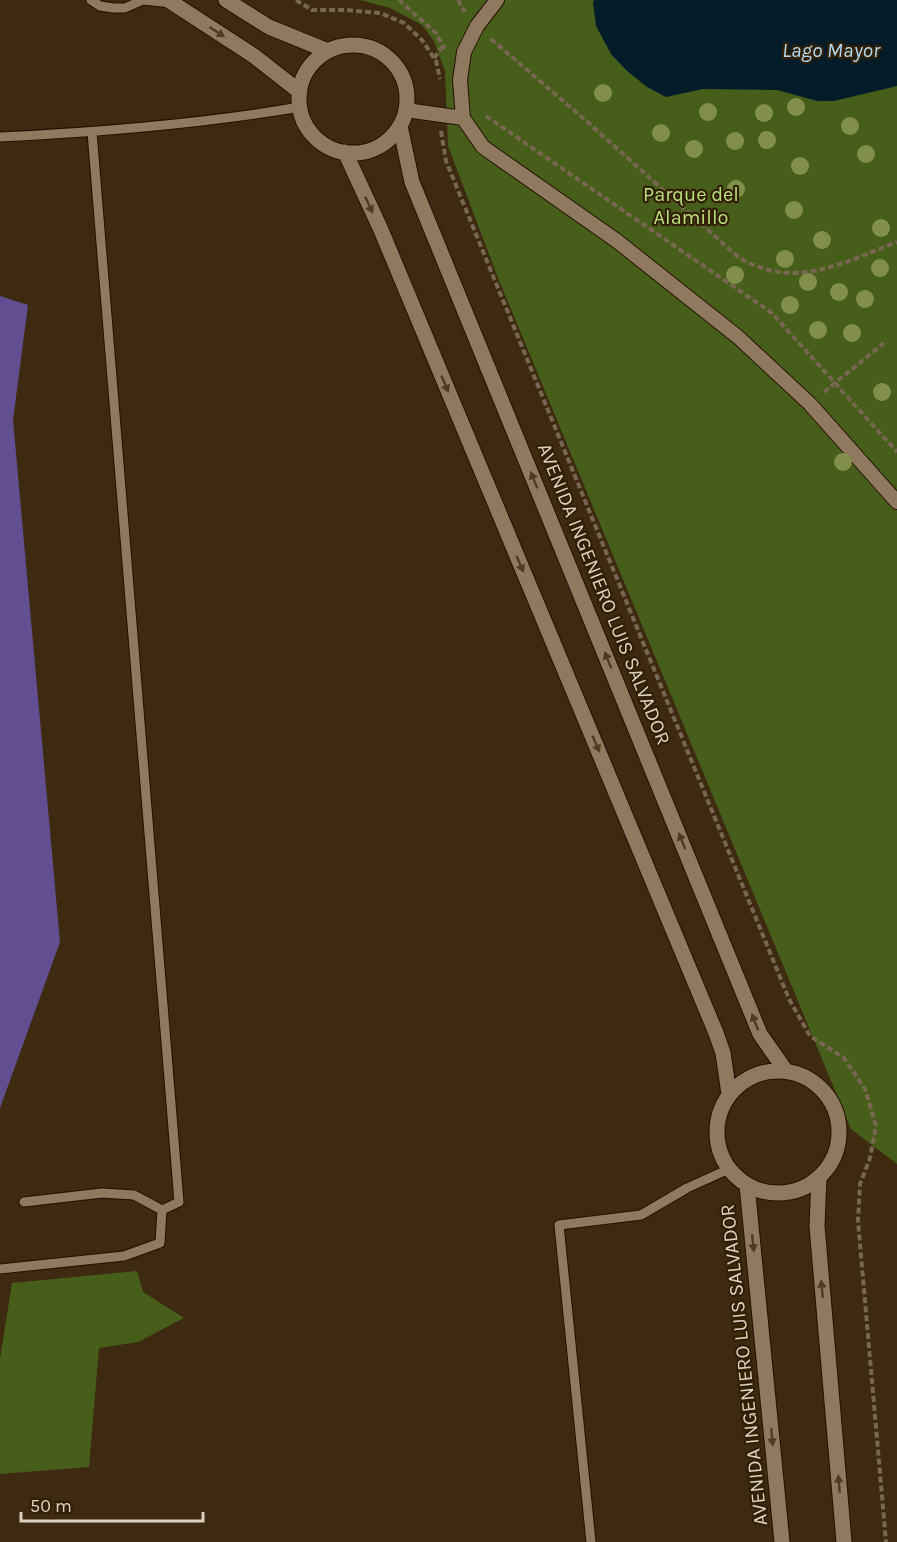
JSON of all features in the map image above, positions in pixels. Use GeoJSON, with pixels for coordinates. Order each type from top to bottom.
{"type":"FeatureCollection","features":[{"type":"Feature","properties":{"kind":"street"},"geometry":{"type":"LineString","coordinates":[[226,0],[269,27],[328,51]]}},
{"type":"Feature","properties":{"kind":"street"},"geometry":{"type":"LineString","coordinates":[[496,0],[477,26],[464,52],[460,80],[463,118],[483,147],[617,241],[738,337],[810,404],[897,502]]}},
{"type":"Feature","properties":{"kind":"street"},"geometry":{"type":"LineString","coordinates":[[171,2],[254,56],[300,100]]}},
{"type":"Feature","properties":{"kind":"street"},"geometry":{"type":"LineString","coordinates":[[345,45],[362,46],[379,51],[393,62],[403,76],[407,92],[406,110],[400,126],[390,139],[361,152],[345,152],[329,147],[315,137],[306,123],[300,100],[304,76],[314,61],[328,51],[345,45]]}},
{"type":"Feature","properties":{"kind":"street"},"geometry":{"type":"LineString","coordinates":[[406,110],[463,118]]}},
{"type":"Feature","properties":{"kind":"street","name":"AVENIDA INGENIERO LUIS SALVADOR"},"geometry":{"type":"LineString","coordinates":[[400,126],[412,182],[760,1034],[786,1071]]}},
{"type":"Feature","properties":{"kind":"street"},"geometry":{"type":"LineString","coordinates":[[345,152],[386,241],[716,1033],[723,1053],[729,1094]]}},
{"type":"Feature","properties":{"kind":"street"},"geometry":{"type":"LineString","coordinates":[[765,1071],[786,1071],[806,1076],[822,1088],[833,1104],[839,1123],[839,1143],[832,1162],[819,1178],[803,1188],[784,1192],[765,1192],[747,1185],[729,1169],[720,1151],[716,1131],[720,1112],[729,1094],[745,1080],[765,1071]]}},
{"type":"Feature","properties":{"kind":"street"},"geometry":{"type":"LineString","coordinates":[[819,1178],[817,1226],[844,1542]]}},
{"type":"Feature","properties":{"kind":"street","name":"AVENIDA INGENIERO LUIS SALVADOR"},"geometry":{"type":"LineString","coordinates":[[747,1185],[782,1542]]}},
{"type":"Feature","properties":{"kind":"lane"},"geometry":{"type":"LineString","coordinates":[[91,0],[100,6],[113,8],[125,8],[143,0],[171,2]]}},
{"type":"Feature","properties":{"kind":"lane"},"geometry":{"type":"LineString","coordinates":[[0,137],[92,132],[230,119],[300,100]]}},
{"type":"Feature","properties":{"kind":"lane"},"geometry":{"type":"LineString","coordinates":[[92,132],[179,1202],[162,1210]]}},
{"type":"Feature","properties":{"kind":"lane"},"geometry":{"type":"LineString","coordinates":[[591,1542],[559,1225],[640,1215],[687,1188],[729,1169]]}},
{"type":"Feature","properties":{"kind":"lane"},"geometry":{"type":"LineString","coordinates":[[24,1202],[102,1193],[134,1196],[162,1210]]}},
{"type":"Feature","properties":{"kind":"lane"},"geometry":{"type":"LineString","coordinates":[[0,1269],[124,1256],[160,1243],[162,1210]]}},
{"type":"Feature","properties":{"kind":"path"},"geometry":{"type":"LineString","coordinates":[[296,0],[312,10],[380,13],[404,22],[422,40],[436,61],[440,80]]}},
{"type":"Feature","properties":{"kind":"path"},"geometry":{"type":"LineString","coordinates":[[399,0],[436,33],[460,80]]}},
{"type":"Feature","properties":{"kind":"path"},"geometry":{"type":"LineString","coordinates":[[458,0],[477,26],[738,257],[753,267],[792,274],[812,273],[897,242]]}},
{"type":"Feature","properties":{"kind":"path"},"geometry":{"type":"LineString","coordinates":[[441,114],[441,136],[446,161],[789,999],[810,1036],[844,1058],[865,1089],[876,1126],[870,1158],[860,1184],[858,1221],[886,1542]]}},
{"type":"Feature","properties":{"kind":"path"},"geometry":{"type":"LineString","coordinates":[[482,114],[772,313],[897,452]]}},
{"type":"Feature","properties":{"kind":"path"},"geometry":{"type":"LineString","coordinates":[[810,404],[884,343]]}},
{"type":"Feature","properties":{"kind":"green space","name":"Parque del Alamillo"},"geometry":{"type":"Polygon","coordinates":[[[360,0],[897,0],[897,1164],[851,1129],[498,278],[448,146],[445,71],[434,41],[422,25],[390,8],[360,0]]]}},
{"type":"Feature","properties":{"kind":"green space"},"geometry":{"type":"Polygon","coordinates":[[[137,1271],[143,1292],[184,1318],[138,1342],[99,1348],[89,1467],[0,1474],[0,1359],[12,1283],[137,1271]]]}},
{"type":"Feature","properties":{"kind":"water","name":"Lago Mayor"},"geometry":{"type":"Polygon","coordinates":[[[594,0],[897,0],[897,86],[834,101],[817,101],[777,90],[703,89],[666,97],[647,87],[611,54],[596,26],[594,0]]]}},
{"type":"Feature","properties":{"kind":"building"},"geometry":{"type":"Polygon","coordinates":[[[0,296],[28,305],[13,420],[60,942],[0,1108],[0,296]]]}}]}
